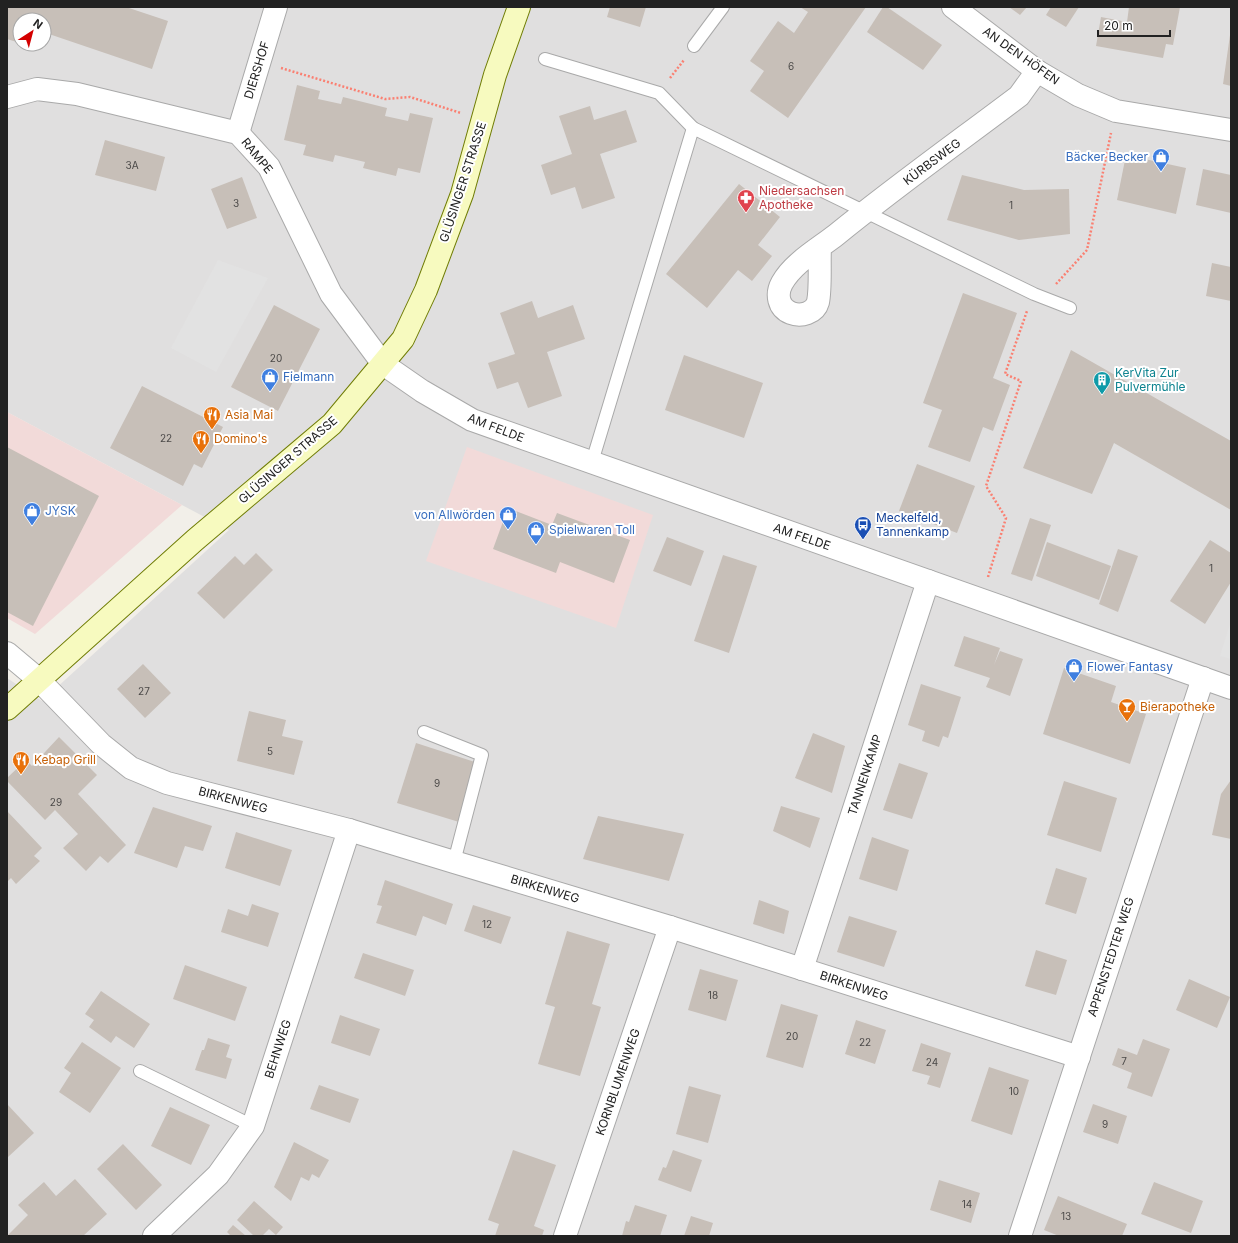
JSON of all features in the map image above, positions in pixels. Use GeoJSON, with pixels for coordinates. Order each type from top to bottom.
{"type":"FeatureCollection","features":[{"type":"Feature","properties":{"kind":"main road","name":"GLÜSINGER STRASSE"},"geometry":{"type":"LineString","coordinates":[[7,709],[38,679],[195,540],[332,424],[403,339],[424,296],[462,194],[495,75],[519,7]]}},
{"type":"Feature","properties":{"kind":"street","name":"DIERSHOF"},"geometry":{"type":"LineString","coordinates":[[238,133],[276,7]]}},
{"type":"Feature","properties":{"kind":"street","name":"AN DEN HÖFEN"},"geometry":{"type":"LineString","coordinates":[[953,7],[1037,71],[1078,95],[1116,111],[1231,130]]}},
{"type":"Feature","properties":{"kind":"street","name":"KÜRBSWEG"},"geometry":{"type":"LineString","coordinates":[[820,247],[864,212],[1019,96],[1037,71]]}},
{"type":"Feature","properties":{"kind":"street","name":"RAMPE"},"geometry":{"type":"LineString","coordinates":[[7,97],[37,89],[77,94],[238,133],[269,167],[331,294],[383,364]]}},
{"type":"Feature","properties":{"kind":"street","name":"AM FELDE"},"geometry":{"type":"LineString","coordinates":[[383,364],[422,391],[472,420],[1231,688]]}},
{"type":"Feature","properties":{"kind":"street","name":"TANNENKAMP"},"geometry":{"type":"LineString","coordinates":[[802,969],[928,581]]}},
{"type":"Feature","properties":{"kind":"street","name":"BIRKENWEG"},"geometry":{"type":"LineString","coordinates":[[7,653],[38,679],[101,744],[131,768],[166,783],[349,830],[802,969],[1079,1057]]}},
{"type":"Feature","properties":{"kind":"street","name":"APPENSTEDTER WEG"},"geometry":{"type":"LineString","coordinates":[[1020,1236],[1203,678]]}},
{"type":"Feature","properties":{"kind":"street","name":"BEHNWEG"},"geometry":{"type":"LineString","coordinates":[[154,1236],[218,1175],[253,1126],[349,830]]}},
{"type":"Feature","properties":{"kind":"street","name":"KORNBLUMENWEG"},"geometry":{"type":"LineString","coordinates":[[565,1236],[670,928]]}},
{"type":"Feature","properties":{"kind":"lane"},"geometry":{"type":"LineString","coordinates":[[694,46],[723,7]]}},
{"type":"Feature","properties":{"kind":"lane"},"geometry":{"type":"LineString","coordinates":[[545,59],[659,93],[693,128],[1039,296],[1070,308]]}},
{"type":"Feature","properties":{"kind":"lane"},"geometry":{"type":"LineString","coordinates":[[592,462],[693,128]]}},
{"type":"Feature","properties":{"kind":"lane"},"geometry":{"type":"LineString","coordinates":[[424,732],[482,755],[454,862]]}},
{"type":"Feature","properties":{"kind":"lane"},"geometry":{"type":"LineString","coordinates":[[140,1071],[253,1126]]}},
{"type":"Feature","properties":{"kind":"path"},"geometry":{"type":"LineString","coordinates":[[659,93],[694,46]]}},
{"type":"Feature","properties":{"kind":"path"},"geometry":{"type":"LineString","coordinates":[[259,61],[385,99],[410,97],[483,119]]}},
{"type":"Feature","properties":{"kind":"path"},"geometry":{"type":"LineString","coordinates":[[981,600],[1006,518],[986,486],[1021,381],[1005,374],[1039,296],[1086,250],[1116,111]]}},
{"type":"Feature","properties":{"kind":"shaded area"},"geometry":{"type":"Polygon","coordinates":[[[7,7],[1231,7],[1231,1236],[7,1236],[7,678],[42,701],[229,530],[7,412],[7,7]]]}},
{"type":"Feature","properties":{"kind":"shaded area"},"geometry":{"type":"Polygon","coordinates":[[[218,260],[268,278],[216,372],[171,348],[218,260]]]}},
{"type":"Feature","properties":{"kind":"shaded area"},"geometry":{"type":"Polygon","coordinates":[[[7,412],[182,505],[35,634],[7,618],[7,412]]]}},
{"type":"Feature","properties":{"kind":"shaded area"},"geometry":{"type":"Polygon","coordinates":[[[467,447],[653,515],[616,628],[426,561],[467,447]]]}},
{"type":"Feature","properties":{"kind":"shaded area"},"geometry":{"type":"Polygon","coordinates":[[[1231,621],[1231,659],[1220,656],[1231,621]]]}},
{"type":"Feature","properties":{"kind":"building"},"geometry":{"type":"Polygon","coordinates":[[[7,7],[126,7],[168,21],[152,69],[52,35],[52,12],[12,12],[12,41],[7,39],[7,7]]]}},
{"type":"Feature","properties":{"kind":"building"},"geometry":{"type":"Polygon","coordinates":[[[610,7],[646,7],[640,27],[607,17],[610,7]]]}},
{"type":"Feature","properties":{"kind":"building"},"geometry":{"type":"Polygon","coordinates":[[[800,7],[866,7],[788,118],[750,91],[764,71],[750,61],[778,21],[794,33],[808,12],[800,7]]]}},
{"type":"Feature","properties":{"kind":"building"},"geometry":{"type":"Polygon","coordinates":[[[883,7],[887,7],[942,45],[923,70],[867,32],[883,7]]]}},
{"type":"Feature","properties":{"kind":"building"},"geometry":{"type":"Polygon","coordinates":[[[1009,7],[1027,7],[1020,15],[1009,7]]]}},
{"type":"Feature","properties":{"kind":"building"},"geometry":{"type":"Polygon","coordinates":[[[1051,7],[1079,7],[1066,27],[1046,15],[1051,7]]]}},
{"type":"Feature","properties":{"kind":"building"},"geometry":{"type":"Polygon","coordinates":[[[1129,7],[1180,7],[1173,45],[1166,44],[1163,58],[1096,46],[1101,17],[1127,22],[1129,7]]]}},
{"type":"Feature","properties":{"kind":"building"},"geometry":{"type":"Polygon","coordinates":[[[1231,35],[1231,86],[1223,84],[1231,35]]]}},
{"type":"Feature","properties":{"kind":"building"},"geometry":{"type":"Polygon","coordinates":[[[297,85],[320,91],[318,99],[341,104],[343,97],[387,108],[385,116],[408,121],[410,113],[433,118],[420,173],[398,168],[396,176],[363,168],[365,162],[335,155],[333,162],[303,155],[306,145],[284,140],[297,85]]]}},
{"type":"Feature","properties":{"kind":"building"},"geometry":{"type":"Polygon","coordinates":[[[590,106],[594,120],[626,110],[637,142],[600,154],[615,198],[582,209],[575,187],[551,195],[541,165],[572,154],[559,116],[590,106]]]}},
{"type":"Feature","properties":{"kind":"building"},"geometry":{"type":"Polygon","coordinates":[[[105,140],[165,157],[156,191],[95,175],[105,140]]]}},
{"type":"Feature","properties":{"kind":"building"},"geometry":{"type":"Polygon","coordinates":[[[1126,155],[1186,168],[1176,214],[1117,200],[1126,155]]]}},
{"type":"Feature","properties":{"kind":"building"},"geometry":{"type":"Polygon","coordinates":[[[1203,169],[1231,175],[1231,213],[1196,205],[1203,169]]]}},
{"type":"Feature","properties":{"kind":"building"},"geometry":{"type":"Polygon","coordinates":[[[962,175],[1024,190],[1069,189],[1070,234],[1019,240],[947,220],[962,175]]]}},
{"type":"Feature","properties":{"kind":"building"},"geometry":{"type":"Polygon","coordinates":[[[242,177],[257,218],[227,229],[211,189],[242,177]]]}},
{"type":"Feature","properties":{"kind":"building"},"geometry":{"type":"Polygon","coordinates":[[[739,184],[780,217],[758,245],[772,256],[752,281],[738,270],[707,308],[666,274],[739,184]]]}},
{"type":"Feature","properties":{"kind":"building"},"geometry":{"type":"Polygon","coordinates":[[[1212,263],[1231,267],[1231,301],[1206,296],[1212,263]]]}},
{"type":"Feature","properties":{"kind":"building"},"geometry":{"type":"Polygon","coordinates":[[[963,293],[1017,313],[993,378],[1010,385],[993,431],[983,427],[970,462],[928,447],[942,410],[923,403],[963,293]]]}},
{"type":"Feature","properties":{"kind":"building"},"geometry":{"type":"Polygon","coordinates":[[[532,301],[538,318],[573,305],[585,339],[547,352],[562,396],[528,408],[518,382],[497,389],[488,363],[515,354],[500,313],[532,301]]]}},
{"type":"Feature","properties":{"kind":"building"},"geometry":{"type":"Polygon","coordinates":[[[274,305],[320,329],[278,411],[231,387],[274,305]]]}},
{"type":"Feature","properties":{"kind":"building","name":"KerVita Zur Pulvermühle"},"geometry":{"type":"Polygon","coordinates":[[[1071,350],[1231,441],[1231,510],[1114,443],[1092,494],[1023,468],[1071,350]]]}},
{"type":"Feature","properties":{"kind":"building"},"geometry":{"type":"Polygon","coordinates":[[[684,355],[763,383],[744,438],[665,410],[684,355]]]}},
{"type":"Feature","properties":{"kind":"building"},"geometry":{"type":"Polygon","coordinates":[[[142,386],[223,427],[202,468],[194,464],[183,486],[110,448],[142,386]]]}},
{"type":"Feature","properties":{"kind":"building"},"geometry":{"type":"Polygon","coordinates":[[[7,447],[99,496],[33,626],[7,612],[7,447]]]}},
{"type":"Feature","properties":{"kind":"building"},"geometry":{"type":"Polygon","coordinates":[[[917,464],[975,486],[957,533],[899,511],[917,464]]]}},
{"type":"Feature","properties":{"kind":"building"},"geometry":{"type":"Polygon","coordinates":[[[508,508],[552,525],[557,513],[630,540],[614,583],[560,562],[556,573],[493,549],[508,508]]]}},
{"type":"Feature","properties":{"kind":"building"},"geometry":{"type":"Polygon","coordinates":[[[1030,518],[1051,525],[1032,581],[1011,574],[1030,518]]]}},
{"type":"Feature","properties":{"kind":"building"},"geometry":{"type":"Polygon","coordinates":[[[667,537],[704,551],[691,586],[653,571],[667,537]]]}},
{"type":"Feature","properties":{"kind":"building"},"geometry":{"type":"Polygon","coordinates":[[[1210,540],[1231,553],[1231,582],[1205,624],[1170,601],[1210,540]]]}},
{"type":"Feature","properties":{"kind":"building"},"geometry":{"type":"Polygon","coordinates":[[[1047,542],[1111,566],[1099,600],[1036,576],[1047,542]]]}},
{"type":"Feature","properties":{"kind":"building"},"geometry":{"type":"Polygon","coordinates":[[[1118,549],[1138,556],[1118,612],[1099,604],[1118,549]]]}},
{"type":"Feature","properties":{"kind":"building"},"geometry":{"type":"Polygon","coordinates":[[[256,553],[273,570],[224,619],[197,593],[235,556],[244,565],[256,553]]]}},
{"type":"Feature","properties":{"kind":"building"},"geometry":{"type":"Polygon","coordinates":[[[723,555],[757,566],[729,653],[694,641],[723,555]]]}},
{"type":"Feature","properties":{"kind":"building"},"geometry":{"type":"Polygon","coordinates":[[[964,636],[1000,648],[994,665],[1000,651],[1023,659],[1010,696],[986,687],[990,678],[954,666],[964,636]]]}},
{"type":"Feature","properties":{"kind":"building"},"geometry":{"type":"Polygon","coordinates":[[[143,664],[171,693],[145,718],[117,689],[143,664]]]}},
{"type":"Feature","properties":{"kind":"building"},"geometry":{"type":"Polygon","coordinates":[[[1064,668],[1116,686],[1111,702],[1146,714],[1130,764],[1043,734],[1064,668]]]}},
{"type":"Feature","properties":{"kind":"building"},"geometry":{"type":"Polygon","coordinates":[[[921,684],[961,697],[948,738],[943,736],[939,747],[922,741],[925,731],[908,725],[921,684]]]}},
{"type":"Feature","properties":{"kind":"building"},"geometry":{"type":"Polygon","coordinates":[[[249,711],[286,720],[282,736],[303,741],[294,775],[237,761],[249,711]]]}},
{"type":"Feature","properties":{"kind":"building"},"geometry":{"type":"Polygon","coordinates":[[[813,733],[845,746],[832,793],[795,778],[813,733]]]}},
{"type":"Feature","properties":{"kind":"building"},"geometry":{"type":"Polygon","coordinates":[[[59,737],[97,775],[78,794],[126,845],[108,863],[100,856],[86,871],[63,848],[78,834],[55,810],[45,820],[7,781],[7,778],[26,760],[32,766],[59,737]]]}},
{"type":"Feature","properties":{"kind":"building"},"geometry":{"type":"Polygon","coordinates":[[[416,743],[478,763],[459,822],[397,803],[416,743]]]}},
{"type":"Feature","properties":{"kind":"building"},"geometry":{"type":"Polygon","coordinates":[[[899,763],[928,773],[912,819],[883,810],[899,763]]]}},
{"type":"Feature","properties":{"kind":"building"},"geometry":{"type":"Polygon","coordinates":[[[1231,780],[1231,839],[1212,835],[1221,794],[1231,780]]]}},
{"type":"Feature","properties":{"kind":"building"},"geometry":{"type":"Polygon","coordinates":[[[1064,781],[1117,798],[1101,852],[1047,835],[1064,781]]]}},
{"type":"Feature","properties":{"kind":"building"},"geometry":{"type":"Polygon","coordinates":[[[781,806],[820,818],[810,848],[773,831],[781,806]]]}},
{"type":"Feature","properties":{"kind":"building"},"geometry":{"type":"Polygon","coordinates":[[[153,807],[212,826],[203,851],[185,846],[177,868],[134,853],[153,807]]]}},
{"type":"Feature","properties":{"kind":"building"},"geometry":{"type":"Polygon","coordinates":[[[7,811],[42,848],[34,856],[40,861],[16,884],[11,878],[7,882],[7,811]]]}},
{"type":"Feature","properties":{"kind":"building"},"geometry":{"type":"Polygon","coordinates":[[[598,816],[684,834],[669,881],[583,859],[598,816]]]}},
{"type":"Feature","properties":{"kind":"building"},"geometry":{"type":"Polygon","coordinates":[[[236,832],[292,850],[280,886],[225,868],[236,832]]]}},
{"type":"Feature","properties":{"kind":"building"},"geometry":{"type":"Polygon","coordinates":[[[872,837],[909,850],[897,891],[859,879],[872,837]]]}},
{"type":"Feature","properties":{"kind":"building"},"geometry":{"type":"Polygon","coordinates":[[[1056,868],[1087,878],[1076,914],[1045,904],[1056,868]]]}},
{"type":"Feature","properties":{"kind":"building"},"geometry":{"type":"Polygon","coordinates":[[[385,880],[453,904],[446,925],[423,916],[416,936],[376,923],[382,906],[377,905],[385,880]]]}},
{"type":"Feature","properties":{"kind":"building"},"geometry":{"type":"Polygon","coordinates":[[[759,900],[789,911],[784,934],[753,924],[759,900]]]}},
{"type":"Feature","properties":{"kind":"building"},"geometry":{"type":"Polygon","coordinates":[[[252,904],[279,913],[268,947],[221,932],[228,909],[248,916],[252,904]]]}},
{"type":"Feature","properties":{"kind":"building"},"geometry":{"type":"Polygon","coordinates":[[[473,905],[511,917],[501,944],[464,931],[473,905]]]}},
{"type":"Feature","properties":{"kind":"building"},"geometry":{"type":"Polygon","coordinates":[[[849,916],[897,931],[884,967],[837,952],[849,916]]]}},
{"type":"Feature","properties":{"kind":"building"},"geometry":{"type":"Polygon","coordinates":[[[567,931],[610,944],[592,1004],[601,1007],[580,1076],[538,1064],[555,1007],[545,1004],[567,931]]]}},
{"type":"Feature","properties":{"kind":"building"},"geometry":{"type":"Polygon","coordinates":[[[1036,950],[1067,960],[1056,995],[1025,986],[1036,950]]]}},
{"type":"Feature","properties":{"kind":"building"},"geometry":{"type":"Polygon","coordinates":[[[363,953],[414,970],[405,996],[354,978],[363,953]]]}},
{"type":"Feature","properties":{"kind":"building"},"geometry":{"type":"Polygon","coordinates":[[[185,965],[247,987],[235,1021],[173,999],[185,965]]]}},
{"type":"Feature","properties":{"kind":"building"},"geometry":{"type":"Polygon","coordinates":[[[700,969],[738,980],[726,1021],[688,1010],[700,969]]]}},
{"type":"Feature","properties":{"kind":"building"},"geometry":{"type":"Polygon","coordinates":[[[1189,979],[1230,997],[1217,1028],[1176,1010],[1189,979]]]}},
{"type":"Feature","properties":{"kind":"building"},"geometry":{"type":"Polygon","coordinates":[[[101,991],[150,1024],[134,1048],[116,1036],[111,1043],[89,1027],[94,1020],[85,1014],[101,991]]]}},
{"type":"Feature","properties":{"kind":"building"},"geometry":{"type":"Polygon","coordinates":[[[781,1004],[818,1015],[803,1068],[766,1057],[781,1004]]]}},
{"type":"Feature","properties":{"kind":"building"},"geometry":{"type":"Polygon","coordinates":[[[340,1015],[380,1029],[370,1056],[331,1043],[340,1015]]]}},
{"type":"Feature","properties":{"kind":"building"},"geometry":{"type":"Polygon","coordinates":[[[856,1020],[886,1030],[875,1064],[845,1054],[856,1020]]]}},
{"type":"Feature","properties":{"kind":"building"},"geometry":{"type":"Polygon","coordinates":[[[208,1038],[230,1045],[226,1057],[232,1059],[226,1079],[195,1070],[208,1038]]]}},
{"type":"Feature","properties":{"kind":"building"},"geometry":{"type":"Polygon","coordinates":[[[1143,1039],[1170,1049],[1152,1097],[1127,1088],[1132,1073],[1112,1065],[1118,1048],[1137,1055],[1143,1039]]]}},
{"type":"Feature","properties":{"kind":"building"},"geometry":{"type":"Polygon","coordinates":[[[82,1042],[121,1068],[90,1113],[59,1092],[71,1073],[64,1068],[82,1042]]]}},
{"type":"Feature","properties":{"kind":"building"},"geometry":{"type":"Polygon","coordinates":[[[921,1043],[951,1053],[940,1088],[927,1084],[930,1076],[912,1071],[921,1043]]]}},
{"type":"Feature","properties":{"kind":"building"},"geometry":{"type":"Polygon","coordinates":[[[989,1067],[1029,1080],[1012,1135],[971,1121],[989,1067]]]}},
{"type":"Feature","properties":{"kind":"building"},"geometry":{"type":"Polygon","coordinates":[[[319,1085],[359,1099],[350,1123],[310,1109],[319,1085]]]}},
{"type":"Feature","properties":{"kind":"building"},"geometry":{"type":"Polygon","coordinates":[[[689,1086],[721,1095],[708,1143],[676,1134],[689,1086]]]}},
{"type":"Feature","properties":{"kind":"building"},"geometry":{"type":"Polygon","coordinates":[[[7,1104],[34,1133],[8,1157],[7,1156],[7,1104]]]}},
{"type":"Feature","properties":{"kind":"building"},"geometry":{"type":"Polygon","coordinates":[[[1093,1104],[1127,1116],[1118,1144],[1083,1132],[1093,1104]]]}},
{"type":"Feature","properties":{"kind":"building"},"geometry":{"type":"Polygon","coordinates":[[[170,1107],[210,1125],[191,1165],[151,1146],[170,1107]]]}},
{"type":"Feature","properties":{"kind":"building"},"geometry":{"type":"Polygon","coordinates":[[[294,1142],[329,1160],[319,1178],[312,1174],[309,1181],[301,1177],[291,1201],[274,1187],[294,1142]]]}},
{"type":"Feature","properties":{"kind":"building"},"geometry":{"type":"Polygon","coordinates":[[[123,1144],[162,1185],[136,1210],[97,1169],[123,1144]]]}},
{"type":"Feature","properties":{"kind":"building"},"geometry":{"type":"Polygon","coordinates":[[[513,1150],[556,1165],[534,1226],[544,1230],[542,1236],[495,1236],[499,1224],[488,1220],[513,1150]]]}},
{"type":"Feature","properties":{"kind":"building"},"geometry":{"type":"Polygon","coordinates":[[[673,1150],[702,1160],[691,1192],[658,1180],[663,1167],[666,1168],[673,1150]]]}},
{"type":"Feature","properties":{"kind":"building"},"geometry":{"type":"Polygon","coordinates":[[[75,1179],[107,1214],[83,1236],[7,1236],[28,1215],[18,1205],[44,1182],[56,1196],[75,1179]]]}},
{"type":"Feature","properties":{"kind":"building"},"geometry":{"type":"Polygon","coordinates":[[[939,1180],[980,1193],[971,1223],[930,1210],[939,1180]]]}},
{"type":"Feature","properties":{"kind":"building"},"geometry":{"type":"Polygon","coordinates":[[[1154,1182],[1203,1201],[1191,1233],[1141,1214],[1154,1182]]]}},
{"type":"Feature","properties":{"kind":"building"},"geometry":{"type":"Polygon","coordinates":[[[1058,1196],[1127,1224],[1122,1236],[1059,1236],[1044,1230],[1058,1196]]]}},
{"type":"Feature","properties":{"kind":"building"},"geometry":{"type":"Polygon","coordinates":[[[254,1201],[283,1227],[276,1235],[269,1229],[262,1236],[254,1236],[237,1220],[254,1201]]]}},
{"type":"Feature","properties":{"kind":"building"},"geometry":{"type":"Polygon","coordinates":[[[635,1205],[667,1215],[660,1236],[622,1236],[626,1221],[629,1222],[635,1205]]]}},
{"type":"Feature","properties":{"kind":"building"},"geometry":{"type":"Polygon","coordinates":[[[691,1216],[713,1223],[709,1236],[684,1236],[691,1216]]]}},
{"type":"Feature","properties":{"kind":"building"},"geometry":{"type":"Polygon","coordinates":[[[233,1225],[246,1236],[231,1236],[227,1232],[233,1225]]]}},
{"type":"Feature","properties":{"kind":"place","name":"Bäcker Becker"},"geometry":{"type":"Point","coordinates":[1161,172]}},
{"type":"Feature","properties":{"kind":"place","name":"Niedersachsen Apotheke"},"geometry":{"type":"Point","coordinates":[746,213]}},
{"type":"Feature","properties":{"kind":"place","name":"Fielmann"},"geometry":{"type":"Point","coordinates":[270,392]}},
{"type":"Feature","properties":{"kind":"place","name":"KerVita Zur Pulvermühle"},"geometry":{"type":"Point","coordinates":[1102,395]}},
{"type":"Feature","properties":{"kind":"place","name":"Asia Mai"},"geometry":{"type":"Point","coordinates":[212,430]}},
{"type":"Feature","properties":{"kind":"place","name":"Domino's"},"geometry":{"type":"Point","coordinates":[201,454]}},
{"type":"Feature","properties":{"kind":"place","name":"JYSK"},"geometry":{"type":"Point","coordinates":[32,526]}},
{"type":"Feature","properties":{"kind":"place","name":"von Allwörden"},"geometry":{"type":"Point","coordinates":[508,530]}},
{"type":"Feature","properties":{"kind":"place","name":"Meckelfeld, Tannenkamp"},"geometry":{"type":"Point","coordinates":[863,540]}},
{"type":"Feature","properties":{"kind":"place","name":"Spielwaren Toll"},"geometry":{"type":"Point","coordinates":[536,545]}},
{"type":"Feature","properties":{"kind":"place","name":"Flower Fantasy"},"geometry":{"type":"Point","coordinates":[1074,682]}},
{"type":"Feature","properties":{"kind":"place","name":"Bierapotheke"},"geometry":{"type":"Point","coordinates":[1127,722]}},
{"type":"Feature","properties":{"kind":"place","name":"Kebap Grill"},"geometry":{"type":"Point","coordinates":[21,775]}}]}
